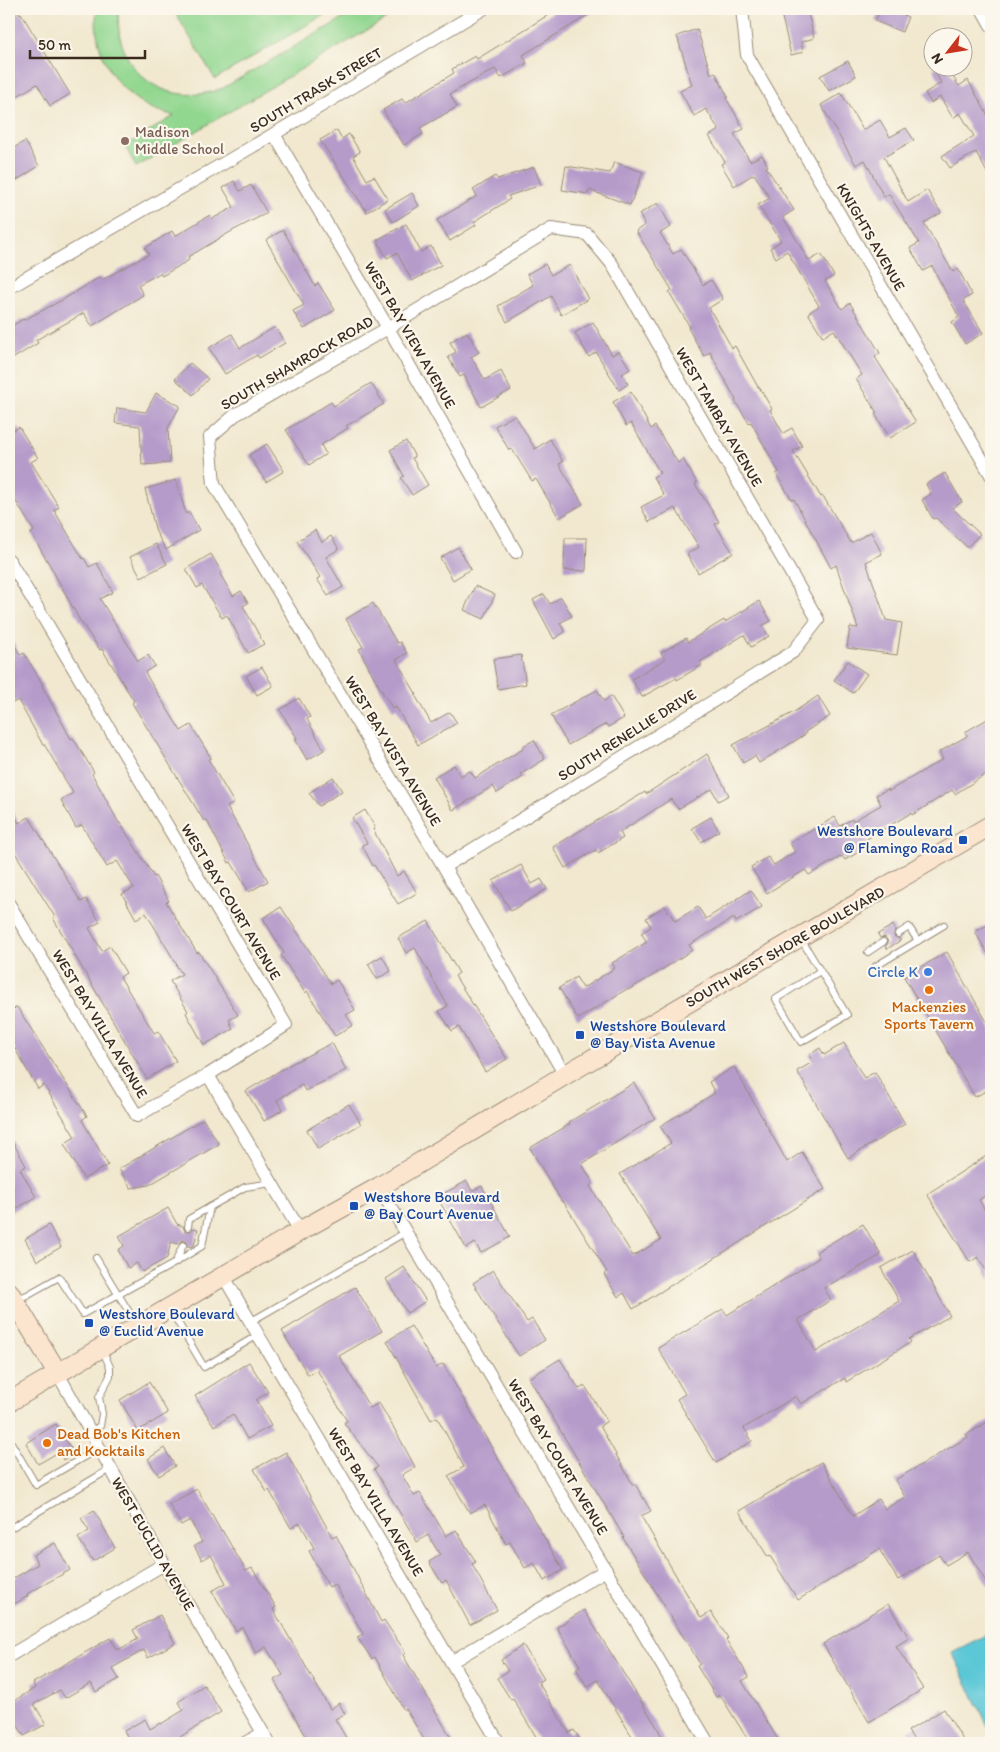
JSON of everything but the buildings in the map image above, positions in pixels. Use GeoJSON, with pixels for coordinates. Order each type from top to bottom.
{"type":"FeatureCollection","features":[{"type":"Feature","properties":{"kind":"street","name":"SOUTH TRASK STREET"},"geometry":{"type":"LineString","coordinates":[[9,288],[274,134],[482,9]]}},
{"type":"Feature","properties":{"kind":"street","name":"KNIGHTS AVENUE"},"geometry":{"type":"LineString","coordinates":[[742,9],[747,55],[991,475]]}},
{"type":"Feature","properties":{"kind":"street"},"geometry":{"type":"LineString","coordinates":[[982,9],[991,25]]}},
{"type":"Feature","properties":{"kind":"street","name":"WEST BAY VIEW AVENUE"},"geometry":{"type":"LineString","coordinates":[[274,134],[516,552]]}},
{"type":"Feature","properties":{"kind":"street","name":"SOUTH SHAMROCK ROAD"},"geometry":{"type":"LineString","coordinates":[[210,438],[234,415],[388,328],[551,229],[586,234]]}},
{"type":"Feature","properties":{"kind":"street","name":"WEST TAMBAY AVENUE"},"geometry":{"type":"LineString","coordinates":[[586,234],[612,264],[818,620]]}},
{"type":"Feature","properties":{"kind":"street","name":"WEST BAY VISTA AVENUE"},"geometry":{"type":"LineString","coordinates":[[210,438],[214,484],[566,1076]]}},
{"type":"Feature","properties":{"kind":"street","name":"WEST BAY COURT AVENUE"},"geometry":{"type":"LineString","coordinates":[[9,560],[286,1026],[208,1075]]}},
{"type":"Feature","properties":{"kind":"street","name":"SOUTH RENELLIE DRIVE"},"geometry":{"type":"LineString","coordinates":[[444,868],[793,652],[818,620]]}},
{"type":"Feature","properties":{"kind":"street","name":"SOUTH WEST SHORE BOULEVARD"},"geometry":{"type":"LineString","coordinates":[[9,1402],[57,1372],[379,1187],[991,826]]}},
{"type":"Feature","properties":{"kind":"street","name":"WEST BAY VILLA AVENUE"},"geometry":{"type":"LineString","coordinates":[[9,904],[137,1116],[208,1075]]}},
{"type":"Feature","properties":{"kind":"street"},"geometry":{"type":"LineString","coordinates":[[208,1075],[300,1231]]}},
{"type":"Feature","properties":{"kind":"street","name":"WEST BAY COURT AVENUE"},"geometry":{"type":"LineString","coordinates":[[379,1187],[708,1743]]}},
{"type":"Feature","properties":{"kind":"street","name":"WEST BAY VILLA AVENUE"},"geometry":{"type":"LineString","coordinates":[[224,1277],[499,1743]]}},
{"type":"Feature","properties":{"kind":"street","name":"WEST EUCLID AVENUE"},"geometry":{"type":"LineString","coordinates":[[10,1298],[57,1372],[164,1564],[266,1738]]}},
{"type":"Feature","properties":{"kind":"street"},"geometry":{"type":"LineString","coordinates":[[9,1656],[164,1564]]}},
{"type":"Feature","properties":{"kind":"street"},"geometry":{"type":"LineString","coordinates":[[452,1662],[606,1570]]}},
{"type":"Feature","properties":{"kind":"street"},"geometry":{"type":"LineString","coordinates":[[245,1743],[266,1738]]}},
{"type":"Feature","properties":{"kind":"lane"},"geometry":{"type":"LineString","coordinates":[[876,966],[944,925]]}},
{"type":"Feature","properties":{"kind":"lane"},"geometry":{"type":"LineString","coordinates":[[898,934],[909,927],[918,941]]}},
{"type":"Feature","properties":{"kind":"lane"},"geometry":{"type":"LineString","coordinates":[[800,938],[820,971],[846,1015],[801,1042],[776,999],[820,971]]}},
{"type":"Feature","properties":{"kind":"lane"},"geometry":{"type":"LineString","coordinates":[[868,952],[883,942]]}},
{"type":"Feature","properties":{"kind":"lane"},"geometry":{"type":"LineString","coordinates":[[188,1227],[189,1219],[245,1187],[272,1183]]}},
{"type":"Feature","properties":{"kind":"lane"},"geometry":{"type":"LineString","coordinates":[[10,1298],[27,1295],[59,1277],[83,1314],[202,1246],[210,1207]]}},
{"type":"Feature","properties":{"kind":"lane"},"geometry":{"type":"LineString","coordinates":[[250,1322],[406,1232]]}},
{"type":"Feature","properties":{"kind":"lane"},"geometry":{"type":"LineString","coordinates":[[175,1263],[183,1245]]}},
{"type":"Feature","properties":{"kind":"lane"},"geometry":{"type":"LineString","coordinates":[[96,1258],[138,1326]]}},
{"type":"Feature","properties":{"kind":"lane"},"geometry":{"type":"LineString","coordinates":[[170,1308],[204,1367],[258,1335]]}},
{"type":"Feature","properties":{"kind":"lane"},"geometry":{"type":"LineString","coordinates":[[90,1432],[100,1426],[102,1414],[99,1397],[110,1376],[110,1367],[101,1347]]}},
{"type":"Feature","properties":{"kind":"lane"},"geometry":{"type":"LineString","coordinates":[[9,1439],[36,1486],[99,1448]]}},
{"type":"Feature","properties":{"kind":"lane"},"geometry":{"type":"LineString","coordinates":[[9,1529],[110,1468]]}},
{"type":"Feature","properties":{"kind":"green space"},"geometry":{"type":"Polygon","coordinates":[[[97,9],[119,9],[119,31],[124,50],[134,67],[147,80],[163,89],[181,94],[202,94],[223,88],[359,9],[403,9],[136,167],[125,146],[174,116],[142,103],[131,95],[112,74],[97,36],[97,9]]]}},
{"type":"Feature","properties":{"kind":"green space"},"geometry":{"type":"Polygon","coordinates":[[[173,9],[334,9],[215,79],[173,9]]]}},
{"type":"Feature","properties":{"kind":"water"},"geometry":{"type":"Polygon","coordinates":[[[986,1635],[991,1645],[991,1732],[952,1652],[986,1635]]]}},
{"type":"Feature","properties":{"kind":"place","name":"Madison Middle School"},"geometry":{"type":"Point","coordinates":[125,141]}},
{"type":"Feature","properties":{"kind":"place","name":"Westshore Boulevard @ Flamingo Road"},"geometry":{"type":"Point","coordinates":[963,840]}},
{"type":"Feature","properties":{"kind":"place","name":"Circle K"},"geometry":{"type":"Point","coordinates":[928,972]}},
{"type":"Feature","properties":{"kind":"place","name":"Mackenzies Sports Tavern"},"geometry":{"type":"Point","coordinates":[929,990]}},
{"type":"Feature","properties":{"kind":"place","name":"Westshore Boulevard @ Bay Vista Avenue"},"geometry":{"type":"Point","coordinates":[580,1035]}},
{"type":"Feature","properties":{"kind":"place","name":"Westshore Boulevard @ Bay Court Avenue"},"geometry":{"type":"Point","coordinates":[354,1206]}},
{"type":"Feature","properties":{"kind":"place","name":"Westshore Boulevard @ Euclid Avenue"},"geometry":{"type":"Point","coordinates":[89,1323]}},
{"type":"Feature","properties":{"kind":"place","name":"Dead Bob's Kitchen and Kocktails"},"geometry":{"type":"Point","coordinates":[47,1443]}}]}
